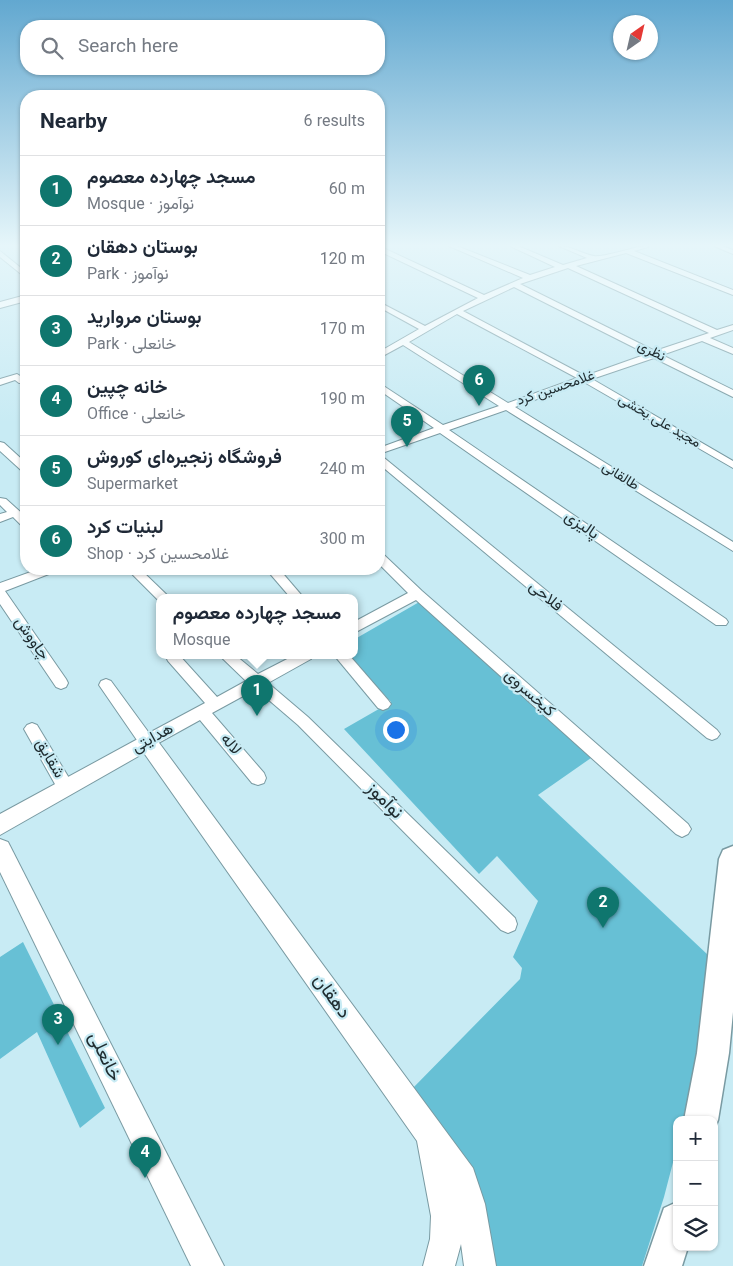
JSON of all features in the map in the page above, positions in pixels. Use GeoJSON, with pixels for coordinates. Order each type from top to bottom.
{"type":"FeatureCollection","features":[{"type":"Feature","properties":{"kind":"highway"},"geometry":{"type":"LineString","coordinates":[[703,1116],[713,1053],[733,859]]}},
{"type":"Feature","properties":{"kind":"highway"},"geometry":{"type":"LineString","coordinates":[[663,1266],[673,1234]]}},
{"type":"Feature","properties":{"kind":"main road","name":"هدایتی"},"geometry":{"type":"LineString","coordinates":[[0,824],[147,742]]}},
{"type":"Feature","properties":{"kind":"main road","name":"دهقان"},"geometry":{"type":"LineString","coordinates":[[147,742],[462,1179],[470,1204],[480,1266]]}},
{"type":"Feature","properties":{"kind":"main road","name":"خانعلی"},"geometry":{"type":"LineString","coordinates":[[0,849],[208,1266]]}},
{"type":"Feature","properties":{"kind":"main road"},"geometry":{"type":"LineString","coordinates":[[428,1131],[438,1168],[444,1207],[446,1238],[439,1266]]}},
{"type":"Feature","properties":{"kind":"street"},"geometry":{"type":"LineString","coordinates":[[385,351],[470,305]]}},
{"type":"Feature","properties":{"kind":"street","name":"نظری"},"geometry":{"type":"LineString","coordinates":[[557,305],[733,394]]}},
{"type":"Feature","properties":{"kind":"street"},"geometry":{"type":"LineString","coordinates":[[654,305],[717,332]]}},
{"type":"Feature","properties":{"kind":"street"},"geometry":{"type":"LineString","coordinates":[[385,307],[424,329]]}},
{"type":"Feature","properties":{"kind":"street","name":"مجید علی بخشی"},"geometry":{"type":"LineString","coordinates":[[457,312],[585,379],[733,465]]}},
{"type":"Feature","properties":{"kind":"street","name":"غلامحسین کرد"},"geometry":{"type":"LineString","coordinates":[[385,449],[733,327]]}},
{"type":"Feature","properties":{"kind":"street"},"geometry":{"type":"LineString","coordinates":[[702,338],[733,352]]}},
{"type":"Feature","properties":{"kind":"street","name":"طالقانی"},"geometry":{"type":"LineString","coordinates":[[402,341],[733,547]]}},
{"type":"Feature","properties":{"kind":"street"},"geometry":{"type":"LineString","coordinates":[[0,382],[17,377],[20,379]]}},
{"type":"Feature","properties":{"kind":"street","name":"پالیزی"},"geometry":{"type":"LineString","coordinates":[[385,390],[721,622]]}},
{"type":"Feature","properties":{"kind":"street"},"geometry":{"type":"LineString","coordinates":[[0,445],[20,464]]}},
{"type":"Feature","properties":{"kind":"street","name":"فلاحی"},"geometry":{"type":"LineString","coordinates":[[385,464],[712,734]]}},
{"type":"Feature","properties":{"kind":"street"},"geometry":{"type":"LineString","coordinates":[[2,500],[20,518]]}},
{"type":"Feature","properties":{"kind":"street"},"geometry":{"type":"LineString","coordinates":[[0,518],[15,513]]}},
{"type":"Feature","properties":{"kind":"street","name":"کیخسروی"},"geometry":{"type":"LineString","coordinates":[[385,563],[417,594],[682,829]]}},
{"type":"Feature","properties":{"kind":"street"},"geometry":{"type":"LineString","coordinates":[[0,588],[34,575]]}},
{"type":"Feature","properties":{"kind":"street"},"geometry":{"type":"LineString","coordinates":[[139,575],[160,594]]}},
{"type":"Feature","properties":{"kind":"street"},"geometry":{"type":"LineString","coordinates":[[277,575],[294,594]]}},
{"type":"Feature","properties":{"kind":"street","name":"چاووش"},"geometry":{"type":"LineString","coordinates":[[0,594],[61,683]]}},
{"type":"Feature","properties":{"kind":"street"},"geometry":{"type":"LineString","coordinates":[[358,626],[417,594]]}},
{"type":"Feature","properties":{"kind":"street","name":"لاله"},"geometry":{"type":"LineString","coordinates":[[174,659],[258,778]]}},
{"type":"Feature","properties":{"kind":"street","name":"نوآموز"},"geometry":{"type":"LineString","coordinates":[[230,659],[303,721],[508,924]]}},
{"type":"Feature","properties":{"kind":"street","name":"هدایتی"},"geometry":{"type":"LineString","coordinates":[[147,742],[299,659]]}},
{"type":"Feature","properties":{"kind":"street"},"geometry":{"type":"LineString","coordinates":[[344,659],[383,704]]}},
{"type":"Feature","properties":{"kind":"street"},"geometry":{"type":"LineString","coordinates":[[106,685],[147,742]]}},
{"type":"Feature","properties":{"kind":"street","name":"شقایق"},"geometry":{"type":"LineString","coordinates":[[32,729],[66,788]]}},
{"type":"Feature","properties":{"kind":"shaded area"},"geometry":{"type":"Polygon","coordinates":[[[421,601],[591,758],[538,795],[708,955],[693,1085],[685,1116],[673,1116],[673,1162],[642,1266],[490,1266],[484,1206],[474,1170],[411,1090],[520,979],[522,968],[513,957],[538,901],[497,856],[479,874],[344,729],[391,702],[352,659],[358,659],[358,637],[421,601]]]}},
{"type":"Feature","properties":{"kind":"shaded area"},"geometry":{"type":"Polygon","coordinates":[[[23,942],[105,1108],[80,1128],[37,1032],[0,1059],[0,957],[23,942]]]}},
{"type":"Feature","properties":{"kind":"place","name":"لبنیات کرد"},"geometry":{"type":"Point","coordinates":[479,406]}},
{"type":"Feature","properties":{"kind":"place","name":"فروشگاه زنجیره‌ای کوروش"},"geometry":{"type":"Point","coordinates":[407,447]}},
{"type":"Feature","properties":{"kind":"place","name":"مسجد چهارده معصوم"},"geometry":{"type":"Point","coordinates":[257,716]}},
{"type":"Feature","properties":{"kind":"place","name":"بوستان دهقان"},"geometry":{"type":"Point","coordinates":[603,928]}},
{"type":"Feature","properties":{"kind":"place","name":"بوستان مروارید"},"geometry":{"type":"Point","coordinates":[58,1045]}},
{"type":"Feature","properties":{"kind":"place","name":"خانه چپین"},"geometry":{"type":"Point","coordinates":[145,1178]}}]}
